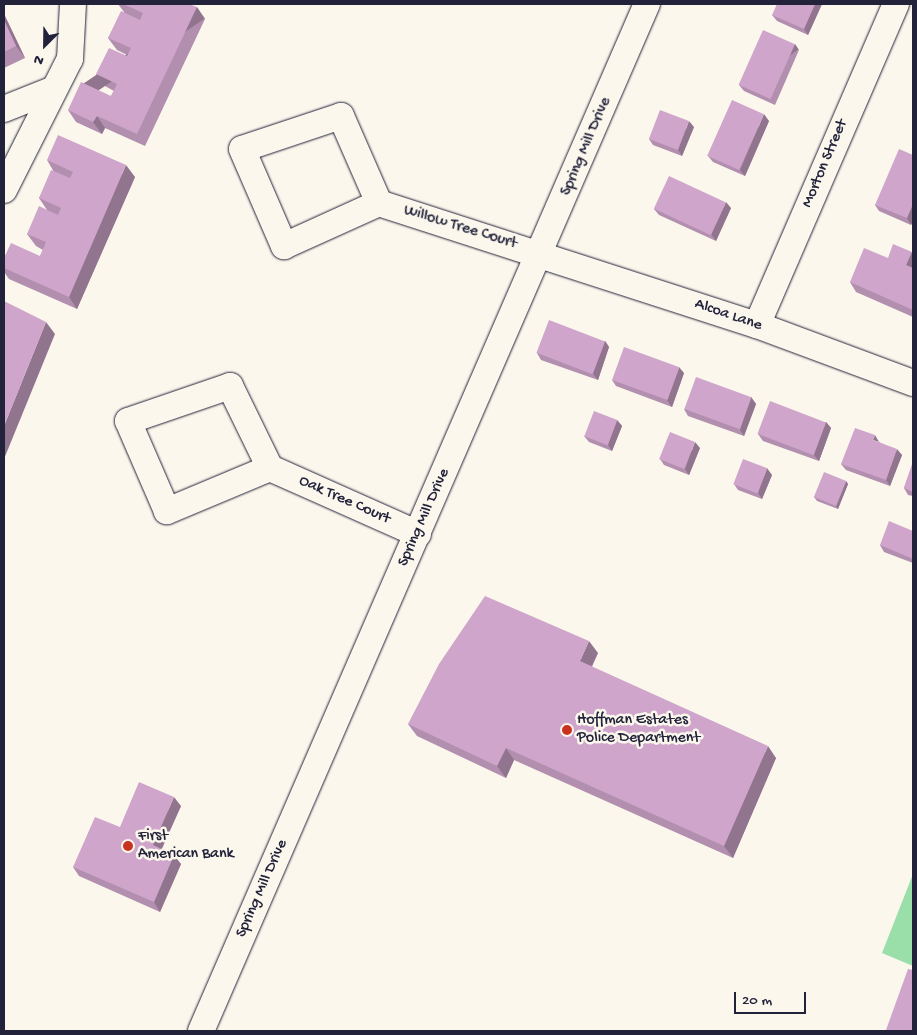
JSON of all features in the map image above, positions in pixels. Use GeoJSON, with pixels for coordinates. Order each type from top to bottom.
{"type":"FeatureCollection","features":[{"type":"Feature","properties":{"kind":"street"},"geometry":{"type":"LineString","coordinates":[[4,190],[70,59],[73,4]]}},
{"type":"Feature","properties":{"kind":"street","name":"Spring Mill Drive"},"geometry":{"type":"LineString","coordinates":[[201,1031],[542,253],[648,4]]}},
{"type":"Feature","properties":{"kind":"street","name":"Morton Street"},"geometry":{"type":"LineString","coordinates":[[757,325],[896,4]]}},
{"type":"Feature","properties":{"kind":"street"},"geometry":{"type":"LineString","coordinates":[[4,109],[54,89]]}},
{"type":"Feature","properties":{"kind":"street"},"geometry":{"type":"LineString","coordinates":[[341,116],[379,203],[284,246],[242,149],[341,116]]}},
{"type":"Feature","properties":{"kind":"street","name":"Willow Tree Court"},"geometry":{"type":"LineString","coordinates":[[379,203],[542,253]]}},
{"type":"Feature","properties":{"kind":"street","name":"Alcoa Lane"},"geometry":{"type":"LineString","coordinates":[[542,253],[757,325],[913,383]]}},
{"type":"Feature","properties":{"kind":"street"},"geometry":{"type":"LineString","coordinates":[[230,386],[270,468],[167,511],[128,421],[230,386]]}},
{"type":"Feature","properties":{"kind":"street","name":"Oak Tree Court"},"geometry":{"type":"LineString","coordinates":[[270,468],[418,534]]}},
{"type":"Feature","properties":{"kind":"green space"},"geometry":{"type":"Polygon","coordinates":[[[913,874],[913,966],[882,953],[913,874]]]}},
{"type":"Feature","properties":{"kind":"building"},"geometry":{"type":"Polygon","coordinates":[[[123,4],[189,4],[197,7],[137,134],[97,116],[93,122],[68,110],[81,82],[111,96],[117,84],[96,74],[109,48],[127,56],[131,48],[108,38],[121,11],[140,20],[143,13],[123,4]]]}},
{"type":"Feature","properties":{"kind":"building"},"geometry":{"type":"Polygon","coordinates":[[[777,4],[815,4],[804,29],[772,15],[777,4]]]}},
{"type":"Feature","properties":{"kind":"building"},"geometry":{"type":"Polygon","coordinates":[[[4,20],[16,46],[4,52],[4,20]]]}},
{"type":"Feature","properties":{"kind":"building"},"geometry":{"type":"Polygon","coordinates":[[[763,30],[795,44],[771,99],[739,85],[763,30]]]}},
{"type":"Feature","properties":{"kind":"building"},"geometry":{"type":"Polygon","coordinates":[[[732,100],[764,114],[739,170],[707,156],[732,100]]]}},
{"type":"Feature","properties":{"kind":"building"},"geometry":{"type":"Polygon","coordinates":[[[660,110],[689,121],[678,150],[649,139],[660,110]]]}},
{"type":"Feature","properties":{"kind":"building"},"geometry":{"type":"Polygon","coordinates":[[[58,135],[126,165],[69,297],[4,268],[4,258],[11,243],[40,256],[46,242],[27,234],[39,206],[58,215],[61,208],[39,198],[51,170],[70,178],[73,172],[47,160],[58,135]]]}},
{"type":"Feature","properties":{"kind":"building"},"geometry":{"type":"Polygon","coordinates":[[[899,149],[913,155],[913,204],[907,218],[875,205],[899,149]]]}},
{"type":"Feature","properties":{"kind":"building"},"geometry":{"type":"Polygon","coordinates":[[[669,176],[726,203],[711,235],[654,209],[669,176]]]}},
{"type":"Feature","properties":{"kind":"building"},"geometry":{"type":"Polygon","coordinates":[[[893,244],[912,252],[906,265],[913,268],[913,310],[850,282],[864,248],[888,258],[893,244]]]}},
{"type":"Feature","properties":{"kind":"building"},"geometry":{"type":"Polygon","coordinates":[[[4,301],[46,322],[4,426],[4,301]]]}},
{"type":"Feature","properties":{"kind":"building"},"geometry":{"type":"Polygon","coordinates":[[[549,320],[605,342],[592,374],[536,353],[549,320]]]}},
{"type":"Feature","properties":{"kind":"building"},"geometry":{"type":"Polygon","coordinates":[[[624,347],[679,367],[667,400],[612,380],[624,347]]]}},
{"type":"Feature","properties":{"kind":"building"},"geometry":{"type":"Polygon","coordinates":[[[696,377],[751,397],[740,429],[684,409],[696,377]]]}},
{"type":"Feature","properties":{"kind":"building"},"geometry":{"type":"Polygon","coordinates":[[[770,401],[826,423],[813,455],[757,434],[770,401]]]}},
{"type":"Feature","properties":{"kind":"building"},"geometry":{"type":"Polygon","coordinates":[[[594,411],[617,420],[608,445],[584,436],[594,411]]]}},
{"type":"Feature","properties":{"kind":"building"},"geometry":{"type":"Polygon","coordinates":[[[855,428],[875,435],[873,440],[897,449],[886,480],[841,464],[855,428]]]}},
{"type":"Feature","properties":{"kind":"building"},"geometry":{"type":"Polygon","coordinates":[[[670,432],[695,442],[684,469],[659,459],[670,432]]]}},
{"type":"Feature","properties":{"kind":"building"},"geometry":{"type":"Polygon","coordinates":[[[743,459],[767,468],[758,494],[733,484],[743,459]]]}},
{"type":"Feature","properties":{"kind":"building"},"geometry":{"type":"Polygon","coordinates":[[[913,462],[913,492],[904,488],[913,462]]]}},
{"type":"Feature","properties":{"kind":"building"},"geometry":{"type":"Polygon","coordinates":[[[824,472],[846,481],[836,506],[814,497],[824,472]]]}},
{"type":"Feature","properties":{"kind":"building"},"geometry":{"type":"Polygon","coordinates":[[[889,521],[913,531],[913,559],[880,545],[889,521]]]}},
{"type":"Feature","properties":{"kind":"building","name":"Hoffman Estates Police Department"},"geometry":{"type":"Polygon","coordinates":[[[485,596],[589,641],[580,661],[768,746],[724,846],[506,748],[497,766],[408,724],[439,664],[485,596]]]}},
{"type":"Feature","properties":{"kind":"building","name":"First American Bank"},"geometry":{"type":"Polygon","coordinates":[[[139,782],[174,797],[153,845],[174,855],[154,902],[73,867],[95,817],[120,827],[139,782]]]}},
{"type":"Feature","properties":{"kind":"building"},"geometry":{"type":"Polygon","coordinates":[[[908,969],[913,970],[913,1031],[886,1030],[908,969]]]}},
{"type":"Feature","properties":{"kind":"place","name":"Hoffman Estates Police Department"},"geometry":{"type":"Point","coordinates":[567,730]}},
{"type":"Feature","properties":{"kind":"place","name":"First American Bank"},"geometry":{"type":"Point","coordinates":[128,846]}}]}
